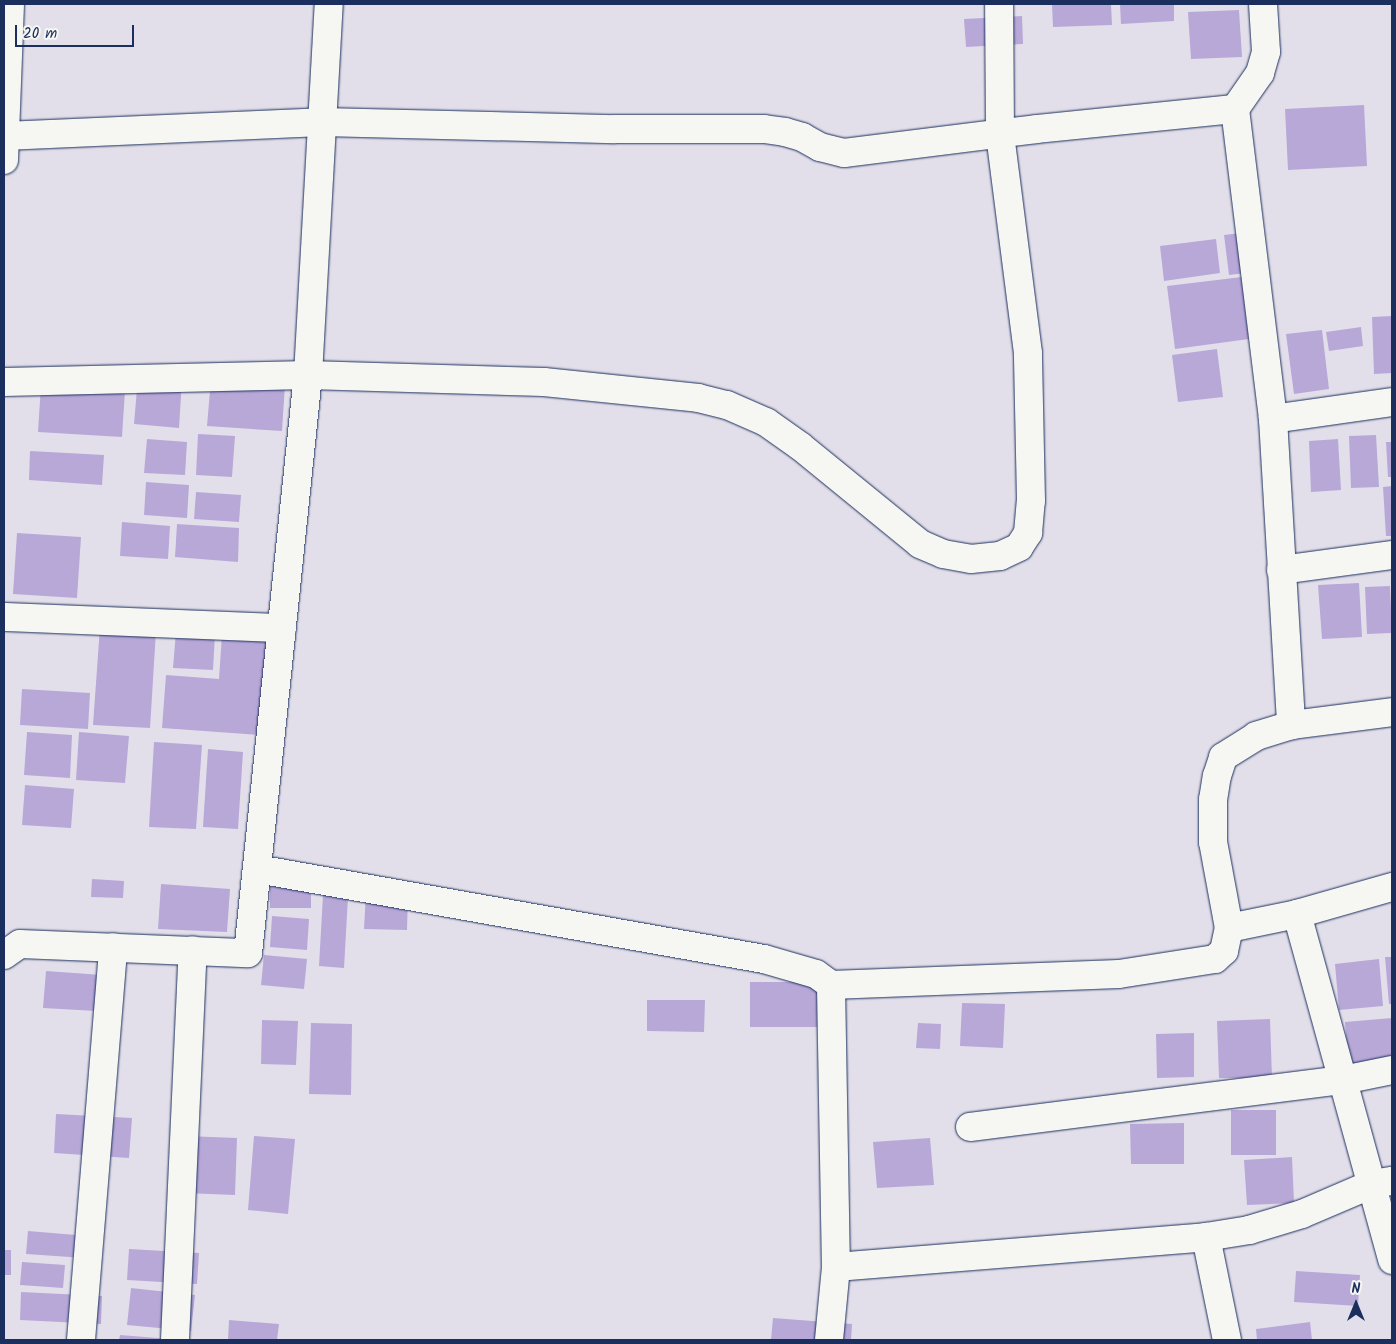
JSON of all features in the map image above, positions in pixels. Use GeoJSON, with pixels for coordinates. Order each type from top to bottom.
{"type":"FeatureCollection","features":[{"type":"Feature","properties":{"kind":"street"},"geometry":{"type":"LineString","coordinates":[[4,160],[10,4]]}},
{"type":"Feature","properties":{"kind":"street"},"geometry":{"type":"LineString","coordinates":[[4,955],[20,944],[248,953],[308,375],[329,4]]}},
{"type":"Feature","properties":{"kind":"street"},"geometry":{"type":"LineString","coordinates":[[4,382],[308,375],[544,382],[698,398],[727,405],[766,422],[800,446],[920,544],[943,554],[971,559],[1000,556],[1019,547],[1028,533],[1031,501],[1028,353],[1000,133],[999,4]]}},
{"type":"Feature","properties":{"kind":"street"},"geometry":{"type":"LineString","coordinates":[[1263,4],[1266,52],[1260,73],[1234,108],[1273,418],[1291,725]]}},
{"type":"Feature","properties":{"kind":"street"},"geometry":{"type":"LineString","coordinates":[[4,136],[322,122],[615,129],[764,129],[802,137],[820,147],[844,153],[1000,133],[1234,108]]}},
{"type":"Feature","properties":{"kind":"street"},"geometry":{"type":"LineString","coordinates":[[1273,418],[1392,402]]}},
{"type":"Feature","properties":{"kind":"street"},"geometry":{"type":"LineString","coordinates":[[1281,570],[1392,555]]}},
{"type":"Feature","properties":{"kind":"street"},"geometry":{"type":"LineString","coordinates":[[4,617],[282,628]]}},
{"type":"Feature","properties":{"kind":"street"},"geometry":{"type":"LineString","coordinates":[[257,869],[764,959],[816,974],[831,985],[1128,972],[1215,959],[1224,951],[1229,928],[1213,842],[1213,800],[1217,776],[1223,757],[1235,747],[1256,736],[1291,725],[1392,712]]}},
{"type":"Feature","properties":{"kind":"street"},"geometry":{"type":"LineString","coordinates":[[1229,928],[1297,914],[1392,887]]}},
{"type":"Feature","properties":{"kind":"street"},"geometry":{"type":"LineString","coordinates":[[1297,914],[1343,1080],[1382,1183],[1392,1260]]}},
{"type":"Feature","properties":{"kind":"street"},"geometry":{"type":"LineString","coordinates":[[81,1340],[113,947]]}},
{"type":"Feature","properties":{"kind":"street"},"geometry":{"type":"LineString","coordinates":[[175,1340],[193,950]]}},
{"type":"Feature","properties":{"kind":"street"},"geometry":{"type":"LineString","coordinates":[[829,1340],[836,1267],[831,985]]}},
{"type":"Feature","properties":{"kind":"street"},"geometry":{"type":"LineString","coordinates":[[970,1127],[1343,1080],[1392,1070]]}},
{"type":"Feature","properties":{"kind":"street"},"geometry":{"type":"LineString","coordinates":[[836,1267],[1206,1236],[1249,1230],[1302,1214],[1382,1183]]}},
{"type":"Feature","properties":{"kind":"street"},"geometry":{"type":"LineString","coordinates":[[1206,1236],[1227,1340]]}},
{"type":"Feature","properties":{"kind":"building"},"geometry":{"type":"Polygon","coordinates":[[[1052,4],[1111,4],[1112,25],[1053,27],[1052,4]]]}},
{"type":"Feature","properties":{"kind":"building"},"geometry":{"type":"Polygon","coordinates":[[[1120,4],[1174,4],[1174,21],[1121,24],[1120,4]]]}},
{"type":"Feature","properties":{"kind":"building"},"geometry":{"type":"Polygon","coordinates":[[[1239,10],[1242,57],[1191,59],[1188,12],[1239,10]]]}},
{"type":"Feature","properties":{"kind":"building"},"geometry":{"type":"Polygon","coordinates":[[[1022,16],[1023,44],[966,47],[964,19],[1022,16]]]}},
{"type":"Feature","properties":{"kind":"building"},"geometry":{"type":"Polygon","coordinates":[[[1364,105],[1367,166],[1288,170],[1285,109],[1364,105]]]}},
{"type":"Feature","properties":{"kind":"building"},"geometry":{"type":"Polygon","coordinates":[[[1249,232],[1254,272],[1229,275],[1224,235],[1249,232]]]}},
{"type":"Feature","properties":{"kind":"building"},"geometry":{"type":"Polygon","coordinates":[[[1216,239],[1220,273],[1164,281],[1160,246],[1216,239]]]}},
{"type":"Feature","properties":{"kind":"building"},"geometry":{"type":"Polygon","coordinates":[[[1242,277],[1249,339],[1175,349],[1167,286],[1242,277]]]}},
{"type":"Feature","properties":{"kind":"building"},"geometry":{"type":"Polygon","coordinates":[[[1392,316],[1392,373],[1374,374],[1372,317],[1392,316]]]}},
{"type":"Feature","properties":{"kind":"building"},"geometry":{"type":"Polygon","coordinates":[[[1361,327],[1363,346],[1329,351],[1326,332],[1361,327]]]}},
{"type":"Feature","properties":{"kind":"building"},"geometry":{"type":"Polygon","coordinates":[[[1322,330],[1329,389],[1294,394],[1286,334],[1322,330]]]}},
{"type":"Feature","properties":{"kind":"building"},"geometry":{"type":"Polygon","coordinates":[[[1217,349],[1223,397],[1178,402],[1172,355],[1217,349]]]}},
{"type":"Feature","properties":{"kind":"building"},"geometry":{"type":"Polygon","coordinates":[[[138,377],[182,380],[179,428],[134,424],[138,377]]]}},
{"type":"Feature","properties":{"kind":"building"},"geometry":{"type":"Polygon","coordinates":[[[211,379],[285,384],[282,431],[207,426],[211,379]]]}},
{"type":"Feature","properties":{"kind":"building"},"geometry":{"type":"Polygon","coordinates":[[[41,385],[125,390],[122,437],[38,432],[41,385]]]}},
{"type":"Feature","properties":{"kind":"building"},"geometry":{"type":"Polygon","coordinates":[[[198,434],[235,436],[232,477],[196,475],[198,434]]]}},
{"type":"Feature","properties":{"kind":"building"},"geometry":{"type":"Polygon","coordinates":[[[1376,435],[1379,487],[1351,488],[1349,436],[1376,435]]]}},
{"type":"Feature","properties":{"kind":"building"},"geometry":{"type":"Polygon","coordinates":[[[147,439],[187,442],[185,475],[144,473],[147,439]]]}},
{"type":"Feature","properties":{"kind":"building"},"geometry":{"type":"Polygon","coordinates":[[[1338,439],[1341,490],[1311,492],[1309,441],[1338,439]]]}},
{"type":"Feature","properties":{"kind":"building"},"geometry":{"type":"Polygon","coordinates":[[[1386,442],[1392,442],[1392,477],[1388,477],[1386,442]]]}},
{"type":"Feature","properties":{"kind":"building"},"geometry":{"type":"Polygon","coordinates":[[[30,451],[104,455],[102,485],[29,480],[30,451]]]}},
{"type":"Feature","properties":{"kind":"building"},"geometry":{"type":"Polygon","coordinates":[[[146,482],[189,485],[187,518],[144,515],[146,482]]]}},
{"type":"Feature","properties":{"kind":"building"},"geometry":{"type":"Polygon","coordinates":[[[1392,486],[1392,536],[1386,536],[1383,487],[1392,486]]]}},
{"type":"Feature","properties":{"kind":"building"},"geometry":{"type":"Polygon","coordinates":[[[196,492],[241,495],[239,522],[194,519],[196,492]]]}},
{"type":"Feature","properties":{"kind":"building"},"geometry":{"type":"Polygon","coordinates":[[[122,522],[170,526],[168,559],[120,556],[122,522]]]}},
{"type":"Feature","properties":{"kind":"building"},"geometry":{"type":"Polygon","coordinates":[[[177,524],[239,528],[238,562],[175,557],[177,524]]]}},
{"type":"Feature","properties":{"kind":"building"},"geometry":{"type":"Polygon","coordinates":[[[17,533],[81,537],[77,598],[13,594],[17,533]]]}},
{"type":"Feature","properties":{"kind":"building"},"geometry":{"type":"Polygon","coordinates":[[[1359,583],[1362,637],[1322,639],[1318,585],[1359,583]]]}},
{"type":"Feature","properties":{"kind":"building"},"geometry":{"type":"Polygon","coordinates":[[[1390,586],[1392,633],[1367,634],[1365,587],[1390,586]]]}},
{"type":"Feature","properties":{"kind":"building"},"geometry":{"type":"Polygon","coordinates":[[[100,627],[156,631],[150,728],[93,725],[100,627]]]}},
{"type":"Feature","properties":{"kind":"building"},"geometry":{"type":"Polygon","coordinates":[[[176,632],[215,634],[213,670],[173,668],[176,632]]]}},
{"type":"Feature","properties":{"kind":"building"},"geometry":{"type":"Polygon","coordinates":[[[222,634],[268,638],[261,735],[162,728],[166,675],[219,679],[222,634]]]}},
{"type":"Feature","properties":{"kind":"building"},"geometry":{"type":"Polygon","coordinates":[[[22,689],[90,693],[88,729],[20,725],[22,689]]]}},
{"type":"Feature","properties":{"kind":"building"},"geometry":{"type":"Polygon","coordinates":[[[27,732],[72,735],[70,778],[24,775],[27,732]]]}},
{"type":"Feature","properties":{"kind":"building"},"geometry":{"type":"Polygon","coordinates":[[[79,732],[129,736],[125,783],[76,780],[79,732]]]}},
{"type":"Feature","properties":{"kind":"building"},"geometry":{"type":"Polygon","coordinates":[[[154,742],[202,745],[196,829],[149,827],[154,742]]]}},
{"type":"Feature","properties":{"kind":"building"},"geometry":{"type":"Polygon","coordinates":[[[208,749],[243,752],[238,829],[203,827],[208,749]]]}},
{"type":"Feature","properties":{"kind":"building"},"geometry":{"type":"Polygon","coordinates":[[[25,785],[74,789],[71,828],[22,825],[25,785]]]}},
{"type":"Feature","properties":{"kind":"building"},"geometry":{"type":"Polygon","coordinates":[[[92,879],[124,881],[123,898],[91,897],[92,879]]]}},
{"type":"Feature","properties":{"kind":"building"},"geometry":{"type":"Polygon","coordinates":[[[270,880],[311,880],[311,908],[270,908],[270,880]]]}},
{"type":"Feature","properties":{"kind":"building"},"geometry":{"type":"Polygon","coordinates":[[[161,884],[230,889],[227,932],[158,929],[161,884]]]}},
{"type":"Feature","properties":{"kind":"building"},"geometry":{"type":"Polygon","coordinates":[[[366,892],[408,894],[407,930],[364,929],[366,892]]]}},
{"type":"Feature","properties":{"kind":"building"},"geometry":{"type":"Polygon","coordinates":[[[323,895],[348,897],[344,968],[319,966],[323,895]]]}},
{"type":"Feature","properties":{"kind":"building"},"geometry":{"type":"Polygon","coordinates":[[[272,916],[309,919],[307,950],[270,947],[272,916]]]}},
{"type":"Feature","properties":{"kind":"building"},"geometry":{"type":"Polygon","coordinates":[[[264,955],[307,959],[304,989],[261,985],[264,955]]]}},
{"type":"Feature","properties":{"kind":"building"},"geometry":{"type":"Polygon","coordinates":[[[1385,957],[1392,957],[1392,1004],[1389,1004],[1385,957]]]}},
{"type":"Feature","properties":{"kind":"building"},"geometry":{"type":"Polygon","coordinates":[[[1379,959],[1383,1006],[1339,1010],[1335,964],[1379,959]]]}},
{"type":"Feature","properties":{"kind":"building"},"geometry":{"type":"Polygon","coordinates":[[[46,971],[116,976],[114,1012],[43,1008],[46,971]]]}},
{"type":"Feature","properties":{"kind":"building"},"geometry":{"type":"Polygon","coordinates":[[[750,982],[817,982],[817,1027],[750,1027],[750,982]]]}},
{"type":"Feature","properties":{"kind":"building"},"geometry":{"type":"Polygon","coordinates":[[[647,1000],[705,1000],[704,1032],[647,1031],[647,1000]]]}},
{"type":"Feature","properties":{"kind":"building"},"geometry":{"type":"Polygon","coordinates":[[[962,1003],[1005,1004],[1003,1048],[960,1046],[962,1003]]]}},
{"type":"Feature","properties":{"kind":"building"},"geometry":{"type":"Polygon","coordinates":[[[1392,1018],[1392,1070],[1349,1074],[1345,1022],[1392,1018]]]}},
{"type":"Feature","properties":{"kind":"building"},"geometry":{"type":"Polygon","coordinates":[[[1270,1019],[1272,1078],[1219,1078],[1217,1021],[1270,1019]]]}},
{"type":"Feature","properties":{"kind":"building"},"geometry":{"type":"Polygon","coordinates":[[[262,1020],[298,1021],[296,1065],[261,1064],[262,1020]]]}},
{"type":"Feature","properties":{"kind":"building"},"geometry":{"type":"Polygon","coordinates":[[[311,1023],[352,1024],[351,1095],[309,1094],[311,1023]]]}},
{"type":"Feature","properties":{"kind":"building"},"geometry":{"type":"Polygon","coordinates":[[[918,1023],[941,1024],[940,1049],[916,1048],[918,1023]]]}},
{"type":"Feature","properties":{"kind":"building"},"geometry":{"type":"Polygon","coordinates":[[[1194,1033],[1194,1077],[1157,1078],[1156,1034],[1194,1033]]]}},
{"type":"Feature","properties":{"kind":"building"},"geometry":{"type":"Polygon","coordinates":[[[1231,1110],[1276,1110],[1276,1155],[1231,1155],[1231,1110]]]}},
{"type":"Feature","properties":{"kind":"building"},"geometry":{"type":"Polygon","coordinates":[[[56,1114],[132,1118],[129,1158],[54,1153],[56,1114]]]}},
{"type":"Feature","properties":{"kind":"building"},"geometry":{"type":"Polygon","coordinates":[[[1184,1123],[1184,1164],[1131,1164],[1130,1124],[1184,1123]]]}},
{"type":"Feature","properties":{"kind":"building"},"geometry":{"type":"Polygon","coordinates":[[[186,1136],[237,1138],[235,1195],[184,1193],[186,1136]]]}},
{"type":"Feature","properties":{"kind":"building"},"geometry":{"type":"Polygon","coordinates":[[[254,1136],[295,1139],[288,1214],[248,1210],[254,1136]]]}},
{"type":"Feature","properties":{"kind":"building"},"geometry":{"type":"Polygon","coordinates":[[[930,1138],[934,1185],[877,1188],[873,1142],[930,1138]]]}},
{"type":"Feature","properties":{"kind":"building"},"geometry":{"type":"Polygon","coordinates":[[[1292,1157],[1294,1203],[1247,1205],[1244,1160],[1292,1157]]]}},
{"type":"Feature","properties":{"kind":"building"},"geometry":{"type":"Polygon","coordinates":[[[28,1231],[100,1237],[99,1259],[26,1254],[28,1231]]]}},
{"type":"Feature","properties":{"kind":"building"},"geometry":{"type":"Polygon","coordinates":[[[129,1249],[199,1253],[197,1284],[127,1280],[129,1249]]]}},
{"type":"Feature","properties":{"kind":"building"},"geometry":{"type":"Polygon","coordinates":[[[4,1250],[11,1250],[11,1275],[4,1275],[4,1250]]]}},
{"type":"Feature","properties":{"kind":"building"},"geometry":{"type":"Polygon","coordinates":[[[22,1262],[65,1265],[63,1288],[20,1285],[22,1262]]]}},
{"type":"Feature","properties":{"kind":"building"},"geometry":{"type":"Polygon","coordinates":[[[1296,1271],[1360,1275],[1358,1306],[1294,1302],[1296,1271]]]}},
{"type":"Feature","properties":{"kind":"building"},"geometry":{"type":"Polygon","coordinates":[[[131,1288],[195,1295],[191,1331],[127,1325],[131,1288]]]}},
{"type":"Feature","properties":{"kind":"building"},"geometry":{"type":"Polygon","coordinates":[[[21,1292],[102,1296],[101,1324],[20,1320],[21,1292]]]}},
{"type":"Feature","properties":{"kind":"building"},"geometry":{"type":"Polygon","coordinates":[[[773,1318],[852,1324],[851,1340],[771,1340],[773,1318]]]}},
{"type":"Feature","properties":{"kind":"building"},"geometry":{"type":"Polygon","coordinates":[[[229,1320],[279,1324],[277,1340],[228,1340],[229,1320]]]}},
{"type":"Feature","properties":{"kind":"building"},"geometry":{"type":"Polygon","coordinates":[[[1310,1322],[1312,1340],[1257,1340],[1256,1329],[1310,1322]]]}},
{"type":"Feature","properties":{"kind":"building"},"geometry":{"type":"Polygon","coordinates":[[[120,1335],[170,1339],[170,1340],[119,1340],[120,1335]]]}}]}
